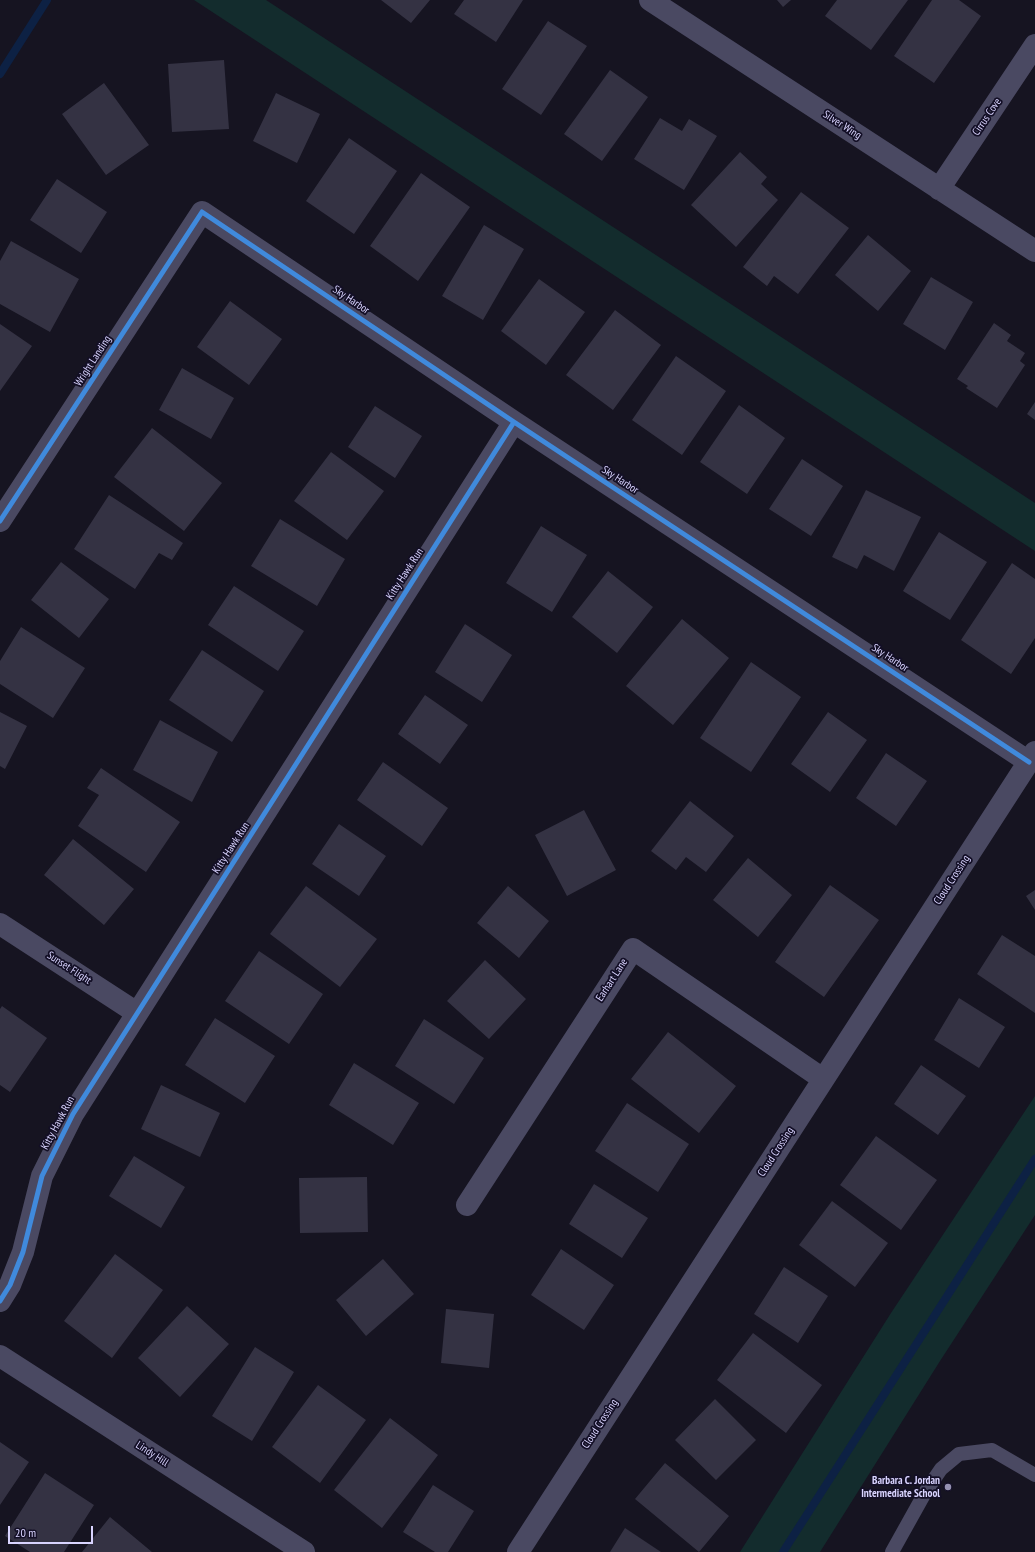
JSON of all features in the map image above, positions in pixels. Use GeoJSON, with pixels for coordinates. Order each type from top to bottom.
{"type":"FeatureCollection","features":[{"type":"Feature","properties":{"kind":"street","name":"Silver Wing"},"geometry":{"type":"LineString","coordinates":[[650,0],[1035,251]]}},
{"type":"Feature","properties":{"kind":"street","name":"Cirrus Cove"},"geometry":{"type":"LineString","coordinates":[[940,189],[1035,45]]}},
{"type":"Feature","properties":{"kind":"street","name":"Sky Harbor"},"geometry":{"type":"LineString","coordinates":[[202,212],[514,422],[1032,757]]}},
{"type":"Feature","properties":{"kind":"street","name":"Wright Landing"},"geometry":{"type":"LineString","coordinates":[[0,521],[202,212]]}},
{"type":"Feature","properties":{"kind":"street","name":"Kitty Hawk Run"},"geometry":{"type":"LineString","coordinates":[[0,1301],[10,1285],[23,1252],[42,1176],[73,1114],[514,422]]}},
{"type":"Feature","properties":{"kind":"street","name":"Cloud Crossing"},"geometry":{"type":"LineString","coordinates":[[518,1552],[1032,757]]}},
{"type":"Feature","properties":{"kind":"street","name":"Sunset Flight"},"geometry":{"type":"LineString","coordinates":[[0,924],[137,1013]]}},
{"type":"Feature","properties":{"kind":"street","name":"Earhart Lane"},"geometry":{"type":"LineString","coordinates":[[467,1205],[633,949],[823,1079]]}},
{"type":"Feature","properties":{"kind":"street","name":"Lindy Hill"},"geometry":{"type":"LineString","coordinates":[[0,1356],[304,1552]]}},
{"type":"Feature","properties":{"kind":"lane"},"geometry":{"type":"LineString","coordinates":[[892,1552],[926,1491],[941,1469],[959,1454],[992,1450],[1035,1475]]}},
{"type":"Feature","properties":{"kind":"green space"},"geometry":{"type":"Polygon","coordinates":[[[194,0],[266,0],[1035,503],[1035,551],[194,0]]]}},
{"type":"Feature","properties":{"kind":"green space"},"geometry":{"type":"Polygon","coordinates":[[[1035,1096],[1035,1215],[940,1361],[820,1552],[740,1552],[891,1313],[1035,1096]]]}},
{"type":"Feature","properties":{"kind":"building"},"geometry":{"type":"Polygon","coordinates":[[[381,0],[430,0],[411,23],[381,0]]]}},
{"type":"Feature","properties":{"kind":"building"},"geometry":{"type":"Polygon","coordinates":[[[464,0],[523,0],[496,42],[454,14],[464,0]]]}},
{"type":"Feature","properties":{"kind":"building"},"geometry":{"type":"Polygon","coordinates":[[[777,0],[791,0],[783,7],[777,0]]]}},
{"type":"Feature","properties":{"kind":"building"},"geometry":{"type":"Polygon","coordinates":[[[837,0],[908,0],[871,50],[825,16],[837,0]]]}},
{"type":"Feature","properties":{"kind":"building"},"geometry":{"type":"Polygon","coordinates":[[[932,0],[959,0],[981,16],[934,83],[894,56],[932,0]]]}},
{"type":"Feature","properties":{"kind":"building"},"geometry":{"type":"Polygon","coordinates":[[[548,21],[587,46],[541,115],[502,89],[548,21]]]}},
{"type":"Feature","properties":{"kind":"building"},"geometry":{"type":"Polygon","coordinates":[[[224,60],[229,129],[172,132],[168,64],[224,60]]]}},
{"type":"Feature","properties":{"kind":"building"},"geometry":{"type":"Polygon","coordinates":[[[610,70],[648,97],[602,161],[564,134],[610,70]]]}},
{"type":"Feature","properties":{"kind":"building"},"geometry":{"type":"Polygon","coordinates":[[[104,83],[149,145],[106,175],[62,114],[104,83]]]}},
{"type":"Feature","properties":{"kind":"building"},"geometry":{"type":"Polygon","coordinates":[[[276,93],[320,114],[297,163],[253,141],[276,93]]]}},
{"type":"Feature","properties":{"kind":"building"},"geometry":{"type":"Polygon","coordinates":[[[660,118],[682,131],[689,119],[717,136],[684,190],[634,159],[660,118]]]}},
{"type":"Feature","properties":{"kind":"building"},"geometry":{"type":"Polygon","coordinates":[[[349,138],[397,171],[354,234],[306,201],[349,138]]]}},
{"type":"Feature","properties":{"kind":"building"},"geometry":{"type":"Polygon","coordinates":[[[740,152],[767,177],[761,184],[778,200],[736,247],[691,205],[740,152]]]}},
{"type":"Feature","properties":{"kind":"building"},"geometry":{"type":"Polygon","coordinates":[[[421,173],[470,207],[418,281],[370,246],[421,173]]]}},
{"type":"Feature","properties":{"kind":"building"},"geometry":{"type":"Polygon","coordinates":[[[57,179],[107,212],[81,253],[30,220],[57,179]]]}},
{"type":"Feature","properties":{"kind":"building"},"geometry":{"type":"Polygon","coordinates":[[[801,192],[849,228],[798,294],[774,276],[767,286],[743,267],[801,192]]]}},
{"type":"Feature","properties":{"kind":"building"},"geometry":{"type":"Polygon","coordinates":[[[484,225],[524,249],[483,320],[442,296],[484,225]]]}},
{"type":"Feature","properties":{"kind":"building"},"geometry":{"type":"Polygon","coordinates":[[[868,235],[911,271],[878,311],[835,275],[868,235]]]}},
{"type":"Feature","properties":{"kind":"building"},"geometry":{"type":"Polygon","coordinates":[[[11,241],[79,279],[50,332],[0,304],[0,261],[11,241]]]}},
{"type":"Feature","properties":{"kind":"building"},"geometry":{"type":"Polygon","coordinates":[[[931,277],[973,302],[945,350],[903,324],[931,277]]]}},
{"type":"Feature","properties":{"kind":"building"},"geometry":{"type":"Polygon","coordinates":[[[539,279],[585,312],[546,365],[501,331],[539,279]]]}},
{"type":"Feature","properties":{"kind":"building"},"geometry":{"type":"Polygon","coordinates":[[[230,301],[282,339],[249,385],[197,347],[230,301]]]}},
{"type":"Feature","properties":{"kind":"building"},"geometry":{"type":"Polygon","coordinates":[[[615,310],[661,345],[613,410],[566,375],[615,310]]]}},
{"type":"Feature","properties":{"kind":"building"},"geometry":{"type":"Polygon","coordinates":[[[994,323],[1011,335],[1007,341],[1025,353],[1020,361],[1025,365],[997,408],[966,388],[968,386],[957,379],[994,323]]]}},
{"type":"Feature","properties":{"kind":"building"},"geometry":{"type":"Polygon","coordinates":[[[0,324],[32,346],[0,391],[0,324]]]}},
{"type":"Feature","properties":{"kind":"building"},"geometry":{"type":"Polygon","coordinates":[[[676,356],[726,391],[682,455],[632,420],[676,356]]]}},
{"type":"Feature","properties":{"kind":"building"},"geometry":{"type":"Polygon","coordinates":[[[182,368],[234,398],[211,439],[159,410],[182,368]]]}},
{"type":"Feature","properties":{"kind":"building"},"geometry":{"type":"Polygon","coordinates":[[[1035,402],[1035,420],[1027,414],[1035,402]]]}},
{"type":"Feature","properties":{"kind":"building"},"geometry":{"type":"Polygon","coordinates":[[[739,405],[785,438],[747,494],[700,462],[739,405]]]}},
{"type":"Feature","properties":{"kind":"building"},"geometry":{"type":"Polygon","coordinates":[[[375,406],[422,436],[395,478],[348,447],[375,406]]]}},
{"type":"Feature","properties":{"kind":"building"},"geometry":{"type":"Polygon","coordinates":[[[152,428],[222,483],[184,531],[114,477],[152,428]]]}},
{"type":"Feature","properties":{"kind":"building"},"geometry":{"type":"Polygon","coordinates":[[[331,452],[384,491],[347,540],[294,501],[331,452]]]}},
{"type":"Feature","properties":{"kind":"building"},"geometry":{"type":"Polygon","coordinates":[[[802,459],[843,486],[811,536],[769,509],[802,459]]]}},
{"type":"Feature","properties":{"kind":"building"},"geometry":{"type":"Polygon","coordinates":[[[866,490],[921,517],[894,571],[864,555],[857,569],[832,557],[866,490]]]}},
{"type":"Feature","properties":{"kind":"building"},"geometry":{"type":"Polygon","coordinates":[[[109,495],[183,543],[172,560],[159,553],[135,589],[74,549],[109,495]]]}},
{"type":"Feature","properties":{"kind":"building"},"geometry":{"type":"Polygon","coordinates":[[[280,519],[345,559],[317,606],[251,566],[280,519]]]}},
{"type":"Feature","properties":{"kind":"building"},"geometry":{"type":"Polygon","coordinates":[[[541,526],[587,555],[552,612],[506,583],[541,526]]]}},
{"type":"Feature","properties":{"kind":"building"},"geometry":{"type":"Polygon","coordinates":[[[939,532],[987,562],[950,620],[903,591],[939,532]]]}},
{"type":"Feature","properties":{"kind":"building"},"geometry":{"type":"Polygon","coordinates":[[[61,562],[109,599],[79,638],[31,600],[61,562]]]}},
{"type":"Feature","properties":{"kind":"building"},"geometry":{"type":"Polygon","coordinates":[[[1012,563],[1035,579],[1035,638],[1011,674],[961,640],[1012,563]]]}},
{"type":"Feature","properties":{"kind":"building"},"geometry":{"type":"Polygon","coordinates":[[[608,571],[653,607],[617,653],[572,617],[608,571]]]}},
{"type":"Feature","properties":{"kind":"building"},"geometry":{"type":"Polygon","coordinates":[[[234,586],[304,631],[278,671],[208,625],[234,586]]]}},
{"type":"Feature","properties":{"kind":"building"},"geometry":{"type":"Polygon","coordinates":[[[682,619],[729,658],[673,725],[626,686],[682,619]]]}},
{"type":"Feature","properties":{"kind":"building"},"geometry":{"type":"Polygon","coordinates":[[[465,624],[512,655],[482,702],[435,672],[465,624]]]}},
{"type":"Feature","properties":{"kind":"building"},"geometry":{"type":"Polygon","coordinates":[[[21,627],[85,668],[53,718],[0,684],[0,661],[21,627]]]}},
{"type":"Feature","properties":{"kind":"building"},"geometry":{"type":"Polygon","coordinates":[[[202,650],[264,691],[232,742],[169,700],[202,650]]]}},
{"type":"Feature","properties":{"kind":"building"},"geometry":{"type":"Polygon","coordinates":[[[751,662],[801,697],[751,772],[700,738],[751,662]]]}},
{"type":"Feature","properties":{"kind":"building"},"geometry":{"type":"Polygon","coordinates":[[[425,695],[468,725],[440,764],[398,734],[425,695]]]}},
{"type":"Feature","properties":{"kind":"building"},"geometry":{"type":"Polygon","coordinates":[[[0,712],[27,726],[5,769],[0,766],[0,712]]]}},
{"type":"Feature","properties":{"kind":"building"},"geometry":{"type":"Polygon","coordinates":[[[828,712],[867,740],[830,792],[791,764],[828,712]]]}},
{"type":"Feature","properties":{"kind":"building"},"geometry":{"type":"Polygon","coordinates":[[[160,720],[218,752],[192,802],[133,770],[160,720]]]}},
{"type":"Feature","properties":{"kind":"building"},"geometry":{"type":"Polygon","coordinates":[[[886,753],[927,781],[896,826],[856,798],[886,753]]]}},
{"type":"Feature","properties":{"kind":"building"},"geometry":{"type":"Polygon","coordinates":[[[383,762],[448,808],[422,846],[357,800],[383,762]]]}},
{"type":"Feature","properties":{"kind":"building"},"geometry":{"type":"Polygon","coordinates":[[[101,768],[180,822],[146,872],[78,826],[99,795],[87,788],[101,768]]]}},
{"type":"Feature","properties":{"kind":"building"},"geometry":{"type":"Polygon","coordinates":[[[690,801],[734,836],[706,872],[686,857],[676,870],[651,851],[690,801]]]}},
{"type":"Feature","properties":{"kind":"building"},"geometry":{"type":"Polygon","coordinates":[[[584,810],[616,870],[567,896],[535,835],[584,810]]]}},
{"type":"Feature","properties":{"kind":"building"},"geometry":{"type":"Polygon","coordinates":[[[339,824],[386,856],[359,896],[312,864],[339,824]]]}},
{"type":"Feature","properties":{"kind":"building"},"geometry":{"type":"Polygon","coordinates":[[[73,839],[134,889],[104,925],[44,875],[73,839]]]}},
{"type":"Feature","properties":{"kind":"building"},"geometry":{"type":"Polygon","coordinates":[[[748,858],[792,895],[758,937],[713,900],[748,858]]]}},
{"type":"Feature","properties":{"kind":"building"},"geometry":{"type":"Polygon","coordinates":[[[830,885],[879,920],[824,997],[775,962],[830,885]]]}},
{"type":"Feature","properties":{"kind":"building"},"geometry":{"type":"Polygon","coordinates":[[[306,886],[377,939],[340,987],[270,934],[306,886]]]}},
{"type":"Feature","properties":{"kind":"building"},"geometry":{"type":"Polygon","coordinates":[[[508,886],[549,921],[519,958],[477,923],[508,886]]]}},
{"type":"Feature","properties":{"kind":"building"},"geometry":{"type":"Polygon","coordinates":[[[1035,890],[1035,910],[1026,896],[1035,890]]]}},
{"type":"Feature","properties":{"kind":"building"},"geometry":{"type":"Polygon","coordinates":[[[1002,935],[1035,956],[1035,1013],[977,974],[1002,935]]]}},
{"type":"Feature","properties":{"kind":"building"},"geometry":{"type":"Polygon","coordinates":[[[259,951],[323,994],[289,1044],[225,1001],[259,951]]]}},
{"type":"Feature","properties":{"kind":"building"},"geometry":{"type":"Polygon","coordinates":[[[485,960],[526,999],[489,1039],[447,1001],[485,960]]]}},
{"type":"Feature","properties":{"kind":"building"},"geometry":{"type":"Polygon","coordinates":[[[959,998],[1005,1027],[979,1068],[934,1040],[959,998]]]}},
{"type":"Feature","properties":{"kind":"building"},"geometry":{"type":"Polygon","coordinates":[[[2,1006],[47,1038],[10,1092],[0,1085],[0,1009],[2,1006]]]}},
{"type":"Feature","properties":{"kind":"building"},"geometry":{"type":"Polygon","coordinates":[[[215,1018],[275,1056],[245,1103],[185,1065],[215,1018]]]}},
{"type":"Feature","properties":{"kind":"building"},"geometry":{"type":"Polygon","coordinates":[[[424,1019],[484,1058],[454,1104],[395,1066],[424,1019]]]}},
{"type":"Feature","properties":{"kind":"building"},"geometry":{"type":"Polygon","coordinates":[[[668,1032],[736,1086],[699,1133],[631,1079],[668,1032]]]}},
{"type":"Feature","properties":{"kind":"building"},"geometry":{"type":"Polygon","coordinates":[[[354,1063],[419,1103],[393,1145],[329,1105],[354,1063]]]}},
{"type":"Feature","properties":{"kind":"building"},"geometry":{"type":"Polygon","coordinates":[[[921,1065],[966,1096],[938,1135],[894,1104],[921,1065]]]}},
{"type":"Feature","properties":{"kind":"building"},"geometry":{"type":"Polygon","coordinates":[[[161,1085],[220,1113],[200,1157],[141,1129],[161,1085]]]}},
{"type":"Feature","properties":{"kind":"building"},"geometry":{"type":"Polygon","coordinates":[[[627,1103],[689,1144],[658,1192],[595,1151],[627,1103]]]}},
{"type":"Feature","properties":{"kind":"building"},"geometry":{"type":"Polygon","coordinates":[[[876,1136],[937,1180],[901,1230],[840,1185],[876,1136]]]}},
{"type":"Feature","properties":{"kind":"building"},"geometry":{"type":"Polygon","coordinates":[[[134,1156],[185,1187],[161,1228],[109,1196],[134,1156]]]}},
{"type":"Feature","properties":{"kind":"building"},"geometry":{"type":"Polygon","coordinates":[[[367,1177],[368,1232],[300,1233],[299,1178],[367,1177]]]}},
{"type":"Feature","properties":{"kind":"building"},"geometry":{"type":"Polygon","coordinates":[[[594,1184],[648,1218],[622,1258],[569,1224],[594,1184]]]}},
{"type":"Feature","properties":{"kind":"building"},"geometry":{"type":"Polygon","coordinates":[[[832,1201],[888,1243],[855,1287],[799,1245],[832,1201]]]}},
{"type":"Feature","properties":{"kind":"building"},"geometry":{"type":"Polygon","coordinates":[[[561,1249],[614,1285],[584,1330],[531,1295],[561,1249]]]}},
{"type":"Feature","properties":{"kind":"building"},"geometry":{"type":"Polygon","coordinates":[[[115,1254],[163,1290],[112,1358],[64,1321],[115,1254]]]}},
{"type":"Feature","properties":{"kind":"building"},"geometry":{"type":"Polygon","coordinates":[[[383,1259],[414,1294],[366,1336],[336,1300],[383,1259]]]}},
{"type":"Feature","properties":{"kind":"building"},"geometry":{"type":"Polygon","coordinates":[[[784,1267],[828,1296],[798,1343],[754,1314],[784,1267]]]}},
{"type":"Feature","properties":{"kind":"building"},"geometry":{"type":"Polygon","coordinates":[[[187,1306],[229,1344],[180,1397],[138,1358],[187,1306]]]}},
{"type":"Feature","properties":{"kind":"building"},"geometry":{"type":"Polygon","coordinates":[[[446,1309],[494,1314],[489,1368],[441,1363],[446,1309]]]}},
{"type":"Feature","properties":{"kind":"building"},"geometry":{"type":"Polygon","coordinates":[[[753,1333],[822,1385],[786,1433],[717,1380],[753,1333]]]}},
{"type":"Feature","properties":{"kind":"building"},"geometry":{"type":"Polygon","coordinates":[[[255,1347],[294,1372],[252,1441],[212,1416],[255,1347]]]}},
{"type":"Feature","properties":{"kind":"building"},"geometry":{"type":"Polygon","coordinates":[[[318,1385],[366,1420],[320,1483],[272,1447],[318,1385]]]}},
{"type":"Feature","properties":{"kind":"building"},"geometry":{"type":"Polygon","coordinates":[[[715,1399],[756,1440],[716,1480],[675,1440],[715,1399]]]}},
{"type":"Feature","properties":{"kind":"building"},"geometry":{"type":"Polygon","coordinates":[[[390,1418],[438,1455],[382,1528],[334,1490],[390,1418]]]}},
{"type":"Feature","properties":{"kind":"building"},"geometry":{"type":"Polygon","coordinates":[[[0,1442],[29,1462],[0,1505],[0,1442]]]}},
{"type":"Feature","properties":{"kind":"building"},"geometry":{"type":"Polygon","coordinates":[[[665,1463],[729,1516],[699,1552],[635,1499],[665,1463]]]}},
{"type":"Feature","properties":{"kind":"building"},"geometry":{"type":"Polygon","coordinates":[[[45,1473],[94,1505],[64,1552],[30,1552],[5,1536],[45,1473]]]}},
{"type":"Feature","properties":{"kind":"building"},"geometry":{"type":"Polygon","coordinates":[[[433,1485],[474,1511],[448,1552],[435,1552],[403,1532],[433,1485]]]}},
{"type":"Feature","properties":{"kind":"building"},"geometry":{"type":"Polygon","coordinates":[[[110,1517],[152,1552],[82,1552],[110,1517]]]}},
{"type":"Feature","properties":{"kind":"building"},"geometry":{"type":"Polygon","coordinates":[[[625,1528],[661,1552],[610,1552],[625,1528]]]}},
{"type":"Feature","properties":{"kind":"waterway"},"geometry":{"type":"LineString","coordinates":[[0,74],[47,0]]}},
{"type":"Feature","properties":{"kind":"waterway"},"geometry":{"type":"LineString","coordinates":[[783,1552],[1035,1159]]}},
{"type":"Feature","properties":{"kind":"cycle path"},"geometry":{"type":"LineString","coordinates":[[0,521],[202,212],[514,422],[1029,762]]}},
{"type":"Feature","properties":{"kind":"cycle path"},"geometry":{"type":"LineString","coordinates":[[0,1301],[10,1285],[23,1252],[42,1176],[73,1114],[514,422]]}},
{"type":"Feature","properties":{"kind":"place","name":"Barbara C. Jordan Intermediate School"},"geometry":{"type":"Point","coordinates":[948,1487]}}]}
